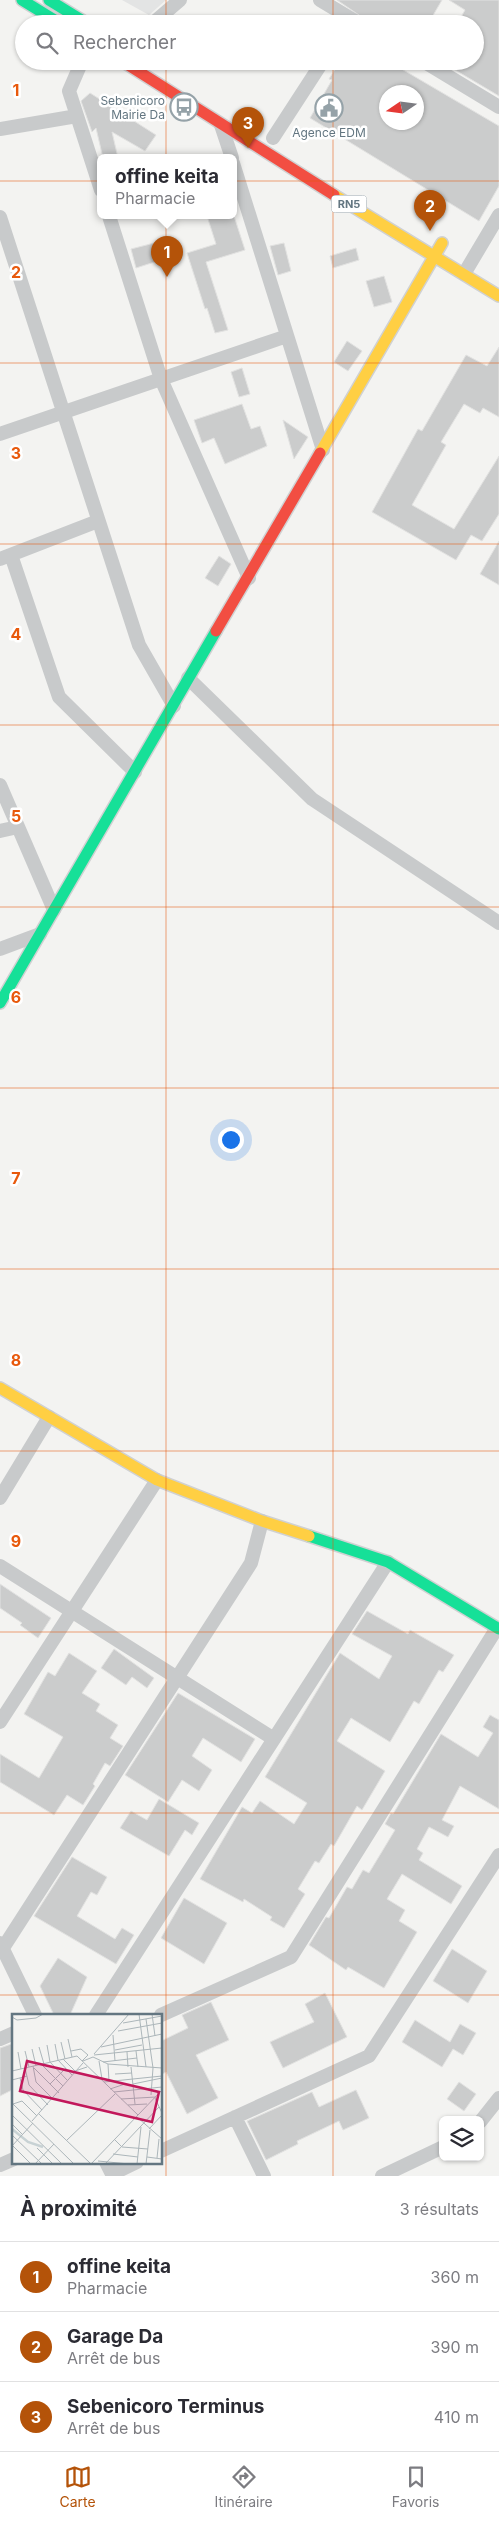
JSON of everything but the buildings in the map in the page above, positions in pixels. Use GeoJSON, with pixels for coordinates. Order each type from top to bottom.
{"type":"FeatureCollection","features":[{"type":"Feature","properties":{"kind":"main road"},"geometry":{"type":"LineString","coordinates":[[22,0],[46,15]]}},
{"type":"Feature","properties":{"kind":"main road"},"geometry":{"type":"LineString","coordinates":[[49,0],[73,15]]}},
{"type":"Feature","properties":{"kind":"main road","name":"RN5"},"geometry":{"type":"LineString","coordinates":[[136,70],[221,125],[499,296]]}},
{"type":"Feature","properties":{"kind":"main road"},"geometry":{"type":"LineString","coordinates":[[0,1003],[442,243]]}},
{"type":"Feature","properties":{"kind":"main road"},"geometry":{"type":"LineString","coordinates":[[468,259],[485,270]]}},
{"type":"Feature","properties":{"kind":"main road"},"geometry":{"type":"LineString","coordinates":[[0,1388],[157,1480],[262,1521],[388,1562],[498,1628]]}},
{"type":"Feature","properties":{"kind":"street"},"geometry":{"type":"LineString","coordinates":[[162,15],[180,0]]}},
{"type":"Feature","properties":{"kind":"street"},"geometry":{"type":"LineString","coordinates":[[320,0],[342,15]]}},
{"type":"Feature","properties":{"kind":"street"},"geometry":{"type":"LineString","coordinates":[[78,70],[69,91],[97,177]]}},
{"type":"Feature","properties":{"kind":"street"},"geometry":{"type":"LineString","coordinates":[[273,138],[317,70]]}},
{"type":"Feature","properties":{"kind":"street"},"geometry":{"type":"LineString","coordinates":[[438,70],[499,107]]}},
{"type":"Feature","properties":{"kind":"street"},"geometry":{"type":"LineString","coordinates":[[0,128],[78,116]]}},
{"type":"Feature","properties":{"kind":"street"},"geometry":{"type":"LineString","coordinates":[[221,125],[231,154]]}},
{"type":"Feature","properties":{"kind":"street"},"geometry":{"type":"LineString","coordinates":[[237,177],[323,450]]}},
{"type":"Feature","properties":{"kind":"street"},"geometry":{"type":"LineString","coordinates":[[464,274],[468,259],[499,216]]}},
{"type":"Feature","properties":{"kind":"street"},"geometry":{"type":"LineString","coordinates":[[0,217],[139,645],[174,706]]}},
{"type":"Feature","properties":{"kind":"street"},"geometry":{"type":"LineString","coordinates":[[110,219],[161,379],[248,578]]}},
{"type":"Feature","properties":{"kind":"street"},"geometry":{"type":"LineString","coordinates":[[0,434],[287,336]]}},
{"type":"Feature","properties":{"kind":"street"},"geometry":{"type":"LineString","coordinates":[[98,521],[5,557],[59,697],[135,772]]}},
{"type":"Feature","properties":{"kind":"street"},"geometry":{"type":"LineString","coordinates":[[188,678],[312,798],[499,923]]}},
{"type":"Feature","properties":{"kind":"street"},"geometry":{"type":"LineString","coordinates":[[0,785],[54,910]]}},
{"type":"Feature","properties":{"kind":"street"},"geometry":{"type":"LineString","coordinates":[[0,831],[18,827]]}},
{"type":"Feature","properties":{"kind":"street"},"geometry":{"type":"LineString","coordinates":[[0,950],[40,934]]}},
{"type":"Feature","properties":{"kind":"street"},"geometry":{"type":"LineString","coordinates":[[0,1498],[49,1416]]}},
{"type":"Feature","properties":{"kind":"street"},"geometry":{"type":"LineString","coordinates":[[0,1722],[157,1480]]}},
{"type":"Feature","properties":{"kind":"street"},"geometry":{"type":"LineString","coordinates":[[35,2014],[1,1946],[251,1563],[262,1521]]}},
{"type":"Feature","properties":{"kind":"street"},"geometry":{"type":"LineString","coordinates":[[97,2014],[388,1562]]}},
{"type":"Feature","properties":{"kind":"street"},"geometry":{"type":"LineString","coordinates":[[0,1566],[274,1739]]}},
{"type":"Feature","properties":{"kind":"street"},"geometry":{"type":"LineString","coordinates":[[162,2015],[291,1956],[498,1628]]}},
{"type":"Feature","properties":{"kind":"street"},"geometry":{"type":"LineString","coordinates":[[162,2151],[369,2056],[499,1855]]}},
{"type":"Feature","properties":{"kind":"street"},"geometry":{"type":"LineString","coordinates":[[0,2039],[12,2034]]}},
{"type":"Feature","properties":{"kind":"street"},"geometry":{"type":"LineString","coordinates":[[484,2117],[499,2099]]}},
{"type":"Feature","properties":{"kind":"street"},"geometry":{"type":"LineString","coordinates":[[235,2117],[264,2176]]}},
{"type":"Feature","properties":{"kind":"street"},"geometry":{"type":"LineString","coordinates":[[382,2176],[439,2149]]}},
{"type":"Feature","properties":{"kind":"street"},"geometry":{"type":"LineString","coordinates":[[0,2166],[12,2160]]}},
{"type":"Feature","properties":{"kind":"street"},"geometry":{"type":"LineString","coordinates":[[111,2171],[131,2164]]}},
{"type":"Feature","properties":{"kind":"shaded area"},"geometry":{"type":"Polygon","coordinates":[[[122,0],[166,0],[149,15],[122,0]]]}},
{"type":"Feature","properties":{"kind":"traffic: fast"},"geometry":{"type":"LineString","coordinates":[[22,0],[46,15]]}},
{"type":"Feature","properties":{"kind":"traffic: fast"},"geometry":{"type":"LineString","coordinates":[[49,0],[73,15]]}},
{"type":"Feature","properties":{"kind":"traffic: fast"},"geometry":{"type":"LineString","coordinates":[[0,1003],[216,631]]}},
{"type":"Feature","properties":{"kind":"traffic: fast"},"geometry":{"type":"LineString","coordinates":[[309,1536],[388,1562],[499,1629]]}},
{"type":"Feature","properties":{"kind":"traffic: slow"},"geometry":{"type":"LineString","coordinates":[[334,195],[499,296]]}},
{"type":"Feature","properties":{"kind":"traffic: slow"},"geometry":{"type":"LineString","coordinates":[[320,453],[442,243]]}},
{"type":"Feature","properties":{"kind":"traffic: slow"},"geometry":{"type":"LineString","coordinates":[[0,1388],[157,1480],[262,1521],[309,1536]]}},
{"type":"Feature","properties":{"kind":"traffic: jam"},"geometry":{"type":"LineString","coordinates":[[136,70],[334,195]]}},
{"type":"Feature","properties":{"kind":"traffic: jam"},"geometry":{"type":"LineString","coordinates":[[216,631],[320,453]]}},
{"type":"Feature","properties":{"kind":"place","name":"Sebenicoro Mairie Da"},"geometry":{"type":"Point","coordinates":[184,107]}},
{"type":"Feature","properties":{"kind":"place","name":"Agence EDM"},"geometry":{"type":"Point","coordinates":[329,108]}},
{"type":"Feature","properties":{"kind":"place","name":"Sebenicoro Terminus"},"geometry":{"type":"Point","coordinates":[248,148]}},
{"type":"Feature","properties":{"kind":"place","name":"Garage Da"},"geometry":{"type":"Point","coordinates":[430,231]}},
{"type":"Feature","properties":{"kind":"place","name":"offine keita"},"geometry":{"type":"Point","coordinates":[167,277]}}]}
